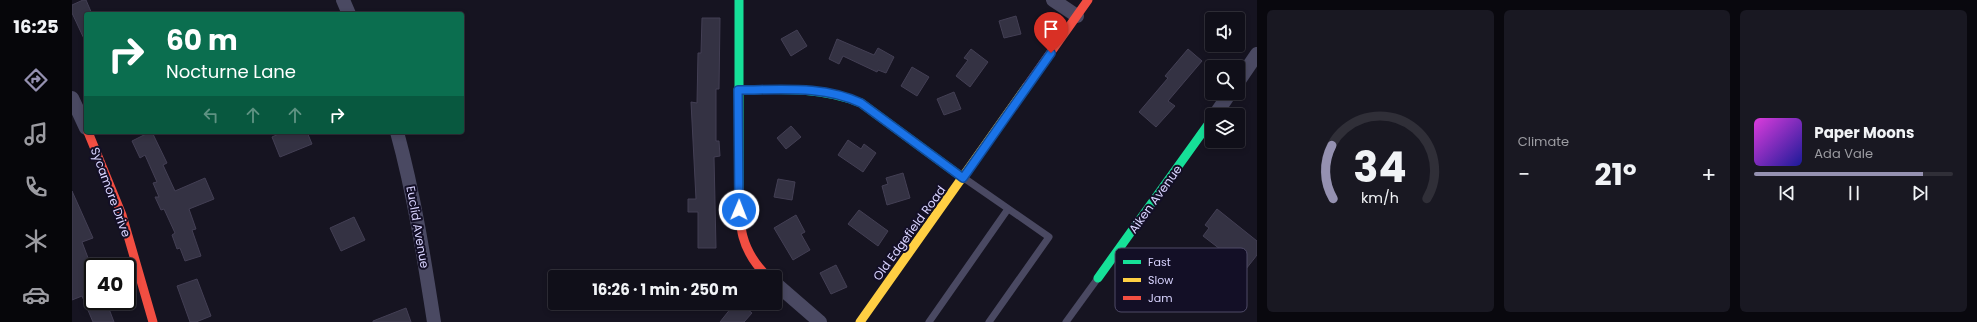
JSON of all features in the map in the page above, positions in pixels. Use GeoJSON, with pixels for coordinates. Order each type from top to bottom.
{"type":"FeatureCollection","features":[{"type":"Feature","properties":{"kind":"street"},"geometry":{"type":"LineString","coordinates":[[342,0],[348,12]]}},
{"type":"Feature","properties":{"kind":"street"},"geometry":{"type":"LineString","coordinates":[[739,0],[739,223],[747,249],[760,270]]}},
{"type":"Feature","properties":{"kind":"street"},"geometry":{"type":"LineString","coordinates":[[1053,0],[1077,16]]}},
{"type":"Feature","properties":{"kind":"street","name":"Old Edgefield Road"},"geometry":{"type":"LineString","coordinates":[[860,322],[1088,0]]}},
{"type":"Feature","properties":{"kind":"street"},"geometry":{"type":"LineString","coordinates":[[1245,72],[1257,54]]}},
{"type":"Feature","properties":{"kind":"street"},"geometry":{"type":"LineString","coordinates":[[738,90],[817,90],[847,97],[861,103],[963,178]]}},
{"type":"Feature","properties":{"kind":"street"},"geometry":{"type":"LineString","coordinates":[[72,98],[84,124]]}},
{"type":"Feature","properties":{"kind":"street","name":"Aiken Avenue"},"geometry":{"type":"LineString","coordinates":[[1120,248],[1205,129]]}},
{"type":"Feature","properties":{"kind":"street","name":"Sycamore Drive"},"geometry":{"type":"LineString","coordinates":[[89,134],[122,215],[153,322]]}},
{"type":"Feature","properties":{"kind":"street","name":"Euclid Avenue"},"geometry":{"type":"LineString","coordinates":[[398,134],[407,168],[418,224],[434,322]]}},
{"type":"Feature","properties":{"kind":"street","name":"Aiken Avenue"},"geometry":{"type":"LineString","coordinates":[[1098,278],[1115,254]]}},
{"type":"Feature","properties":{"kind":"street"},"geometry":{"type":"LineString","coordinates":[[782,289],[820,322]]}},
{"type":"Feature","properties":{"kind":"lane"},"geometry":{"type":"LineString","coordinates":[[963,178],[1049,237],[989,322]]}},
{"type":"Feature","properties":{"kind":"lane"},"geometry":{"type":"LineString","coordinates":[[929,322],[1008,209]]}},
{"type":"Feature","properties":{"kind":"lane"},"geometry":{"type":"LineString","coordinates":[[1066,322],[1098,278]]}},
{"type":"Feature","properties":{"kind":"building"},"geometry":{"type":"Polygon","coordinates":[[[86,0],[91,12],[84,12],[84,39],[72,13],[72,5],[86,0]]]}},
{"type":"Feature","properties":{"kind":"building"},"geometry":{"type":"Polygon","coordinates":[[[1016,16],[1021,34],[1004,38],[999,21],[1016,16]]]}},
{"type":"Feature","properties":{"kind":"building"},"geometry":{"type":"Polygon","coordinates":[[[702,18],[720,18],[719,89],[716,89],[716,141],[719,141],[720,156],[714,157],[716,248],[698,248],[698,212],[688,212],[688,199],[696,199],[691,102],[697,103],[698,53],[701,53],[702,18]]]}},
{"type":"Feature","properties":{"kind":"building"},"geometry":{"type":"Polygon","coordinates":[[[797,30],[807,46],[791,56],[781,39],[797,30]]]}},
{"type":"Feature","properties":{"kind":"building"},"geometry":{"type":"Polygon","coordinates":[[[837,39],[874,55],[878,48],[894,57],[886,73],[878,70],[877,72],[843,56],[839,64],[829,59],[837,39]]]}},
{"type":"Feature","properties":{"kind":"building"},"geometry":{"type":"Polygon","coordinates":[[[971,49],[988,62],[970,87],[956,76],[968,60],[964,58],[971,49]]]}},
{"type":"Feature","properties":{"kind":"building"},"geometry":{"type":"Polygon","coordinates":[[[1188,49],[1202,61],[1168,101],[1175,106],[1156,127],[1139,112],[1168,78],[1165,76],[1188,49]]]}},
{"type":"Feature","properties":{"kind":"building"},"geometry":{"type":"Polygon","coordinates":[[[912,67],[929,77],[917,96],[901,86],[912,67]]]}},
{"type":"Feature","properties":{"kind":"building"},"geometry":{"type":"Polygon","coordinates":[[[954,92],[961,109],[944,115],[937,99],[954,92]]]}},
{"type":"Feature","properties":{"kind":"building"},"geometry":{"type":"Polygon","coordinates":[[[791,126],[801,137],[786,149],[777,138],[791,126]]]}},
{"type":"Feature","properties":{"kind":"building"},"geometry":{"type":"Polygon","coordinates":[[[146,134],[153,134],[167,163],[163,165],[175,191],[205,178],[214,199],[189,209],[196,229],[192,230],[201,256],[185,261],[180,248],[177,249],[172,235],[175,233],[164,209],[161,210],[155,197],[159,197],[153,183],[157,182],[145,155],[140,158],[132,141],[146,134]]]}},
{"type":"Feature","properties":{"kind":"building"},"geometry":{"type":"Polygon","coordinates":[[[279,134],[308,134],[312,144],[280,157],[272,137],[279,134]]]}},
{"type":"Feature","properties":{"kind":"building"},"geometry":{"type":"Polygon","coordinates":[[[848,140],[861,149],[864,144],[876,153],[863,172],[838,155],[848,140]]]}},
{"type":"Feature","properties":{"kind":"building"},"geometry":{"type":"Polygon","coordinates":[[[903,173],[910,198],[887,205],[882,186],[888,184],[886,178],[903,173]]]}},
{"type":"Feature","properties":{"kind":"building"},"geometry":{"type":"Polygon","coordinates":[[[778,179],[795,182],[792,200],[774,197],[778,179]]]}},
{"type":"Feature","properties":{"kind":"building"},"geometry":{"type":"Polygon","coordinates":[[[72,191],[93,238],[82,242],[88,258],[84,258],[84,301],[82,296],[72,300],[72,191]]]}},
{"type":"Feature","properties":{"kind":"building"},"geometry":{"type":"Polygon","coordinates":[[[1217,209],[1257,241],[1257,255],[1247,268],[1247,248],[1219,248],[1203,236],[1209,228],[1205,225],[1217,209]]]}},
{"type":"Feature","properties":{"kind":"building"},"geometry":{"type":"Polygon","coordinates":[[[859,210],[888,231],[878,246],[848,224],[859,210]]]}},
{"type":"Feature","properties":{"kind":"building"},"geometry":{"type":"Polygon","coordinates":[[[796,215],[805,232],[801,234],[810,250],[793,260],[774,228],[796,215]]]}},
{"type":"Feature","properties":{"kind":"building"},"geometry":{"type":"Polygon","coordinates":[[[354,217],[365,240],[341,251],[330,228],[354,217]]]}},
{"type":"Feature","properties":{"kind":"building"},"geometry":{"type":"Polygon","coordinates":[[[836,265],[847,287],[831,294],[820,273],[836,265]]]}},
{"type":"Feature","properties":{"kind":"building"},"geometry":{"type":"Polygon","coordinates":[[[197,279],[211,316],[196,322],[190,322],[177,286],[197,279]]]}},
{"type":"Feature","properties":{"kind":"building"},"geometry":{"type":"Polygon","coordinates":[[[406,308],[411,322],[373,322],[373,321],[406,308]]]}},
{"type":"Feature","properties":{"kind":"building"},"geometry":{"type":"Polygon","coordinates":[[[88,310],[109,310],[114,322],[93,322],[88,310]]]}},
{"type":"Feature","properties":{"kind":"building"},"geometry":{"type":"Polygon","coordinates":[[[729,310],[748,310],[752,313],[744,322],[720,322],[729,310]]]}},
{"type":"Feature","properties":{"kind":"traffic: fast"},"geometry":{"type":"LineString","coordinates":[[739,0],[739,189]]}},
{"type":"Feature","properties":{"kind":"traffic: fast"},"geometry":{"type":"LineString","coordinates":[[738,90],[801,90],[831,94],[861,103],[963,178]]}},
{"type":"Feature","properties":{"kind":"traffic: fast"},"geometry":{"type":"LineString","coordinates":[[1120,248],[1205,129]]}},
{"type":"Feature","properties":{"kind":"traffic: fast"},"geometry":{"type":"LineString","coordinates":[[1098,278],[1115,254]]}},
{"type":"Feature","properties":{"kind":"traffic: slow"},"geometry":{"type":"LineString","coordinates":[[860,322],[1027,86]]}},
{"type":"Feature","properties":{"kind":"traffic: jam"},"geometry":{"type":"LineString","coordinates":[[1027,86],[1088,0]]}},
{"type":"Feature","properties":{"kind":"traffic: jam"},"geometry":{"type":"LineString","coordinates":[[89,134],[122,215],[153,322]]}},
{"type":"Feature","properties":{"kind":"traffic: jam"},"geometry":{"type":"LineString","coordinates":[[739,189],[743,237],[752,257],[762,270]]}},
{"type":"Feature","properties":{"kind":"route"},"geometry":{"type":"LineString","coordinates":[[739,210],[738,90],[817,90],[832,92],[847,97],[861,103],[963,178],[1051,53]]}}]}
